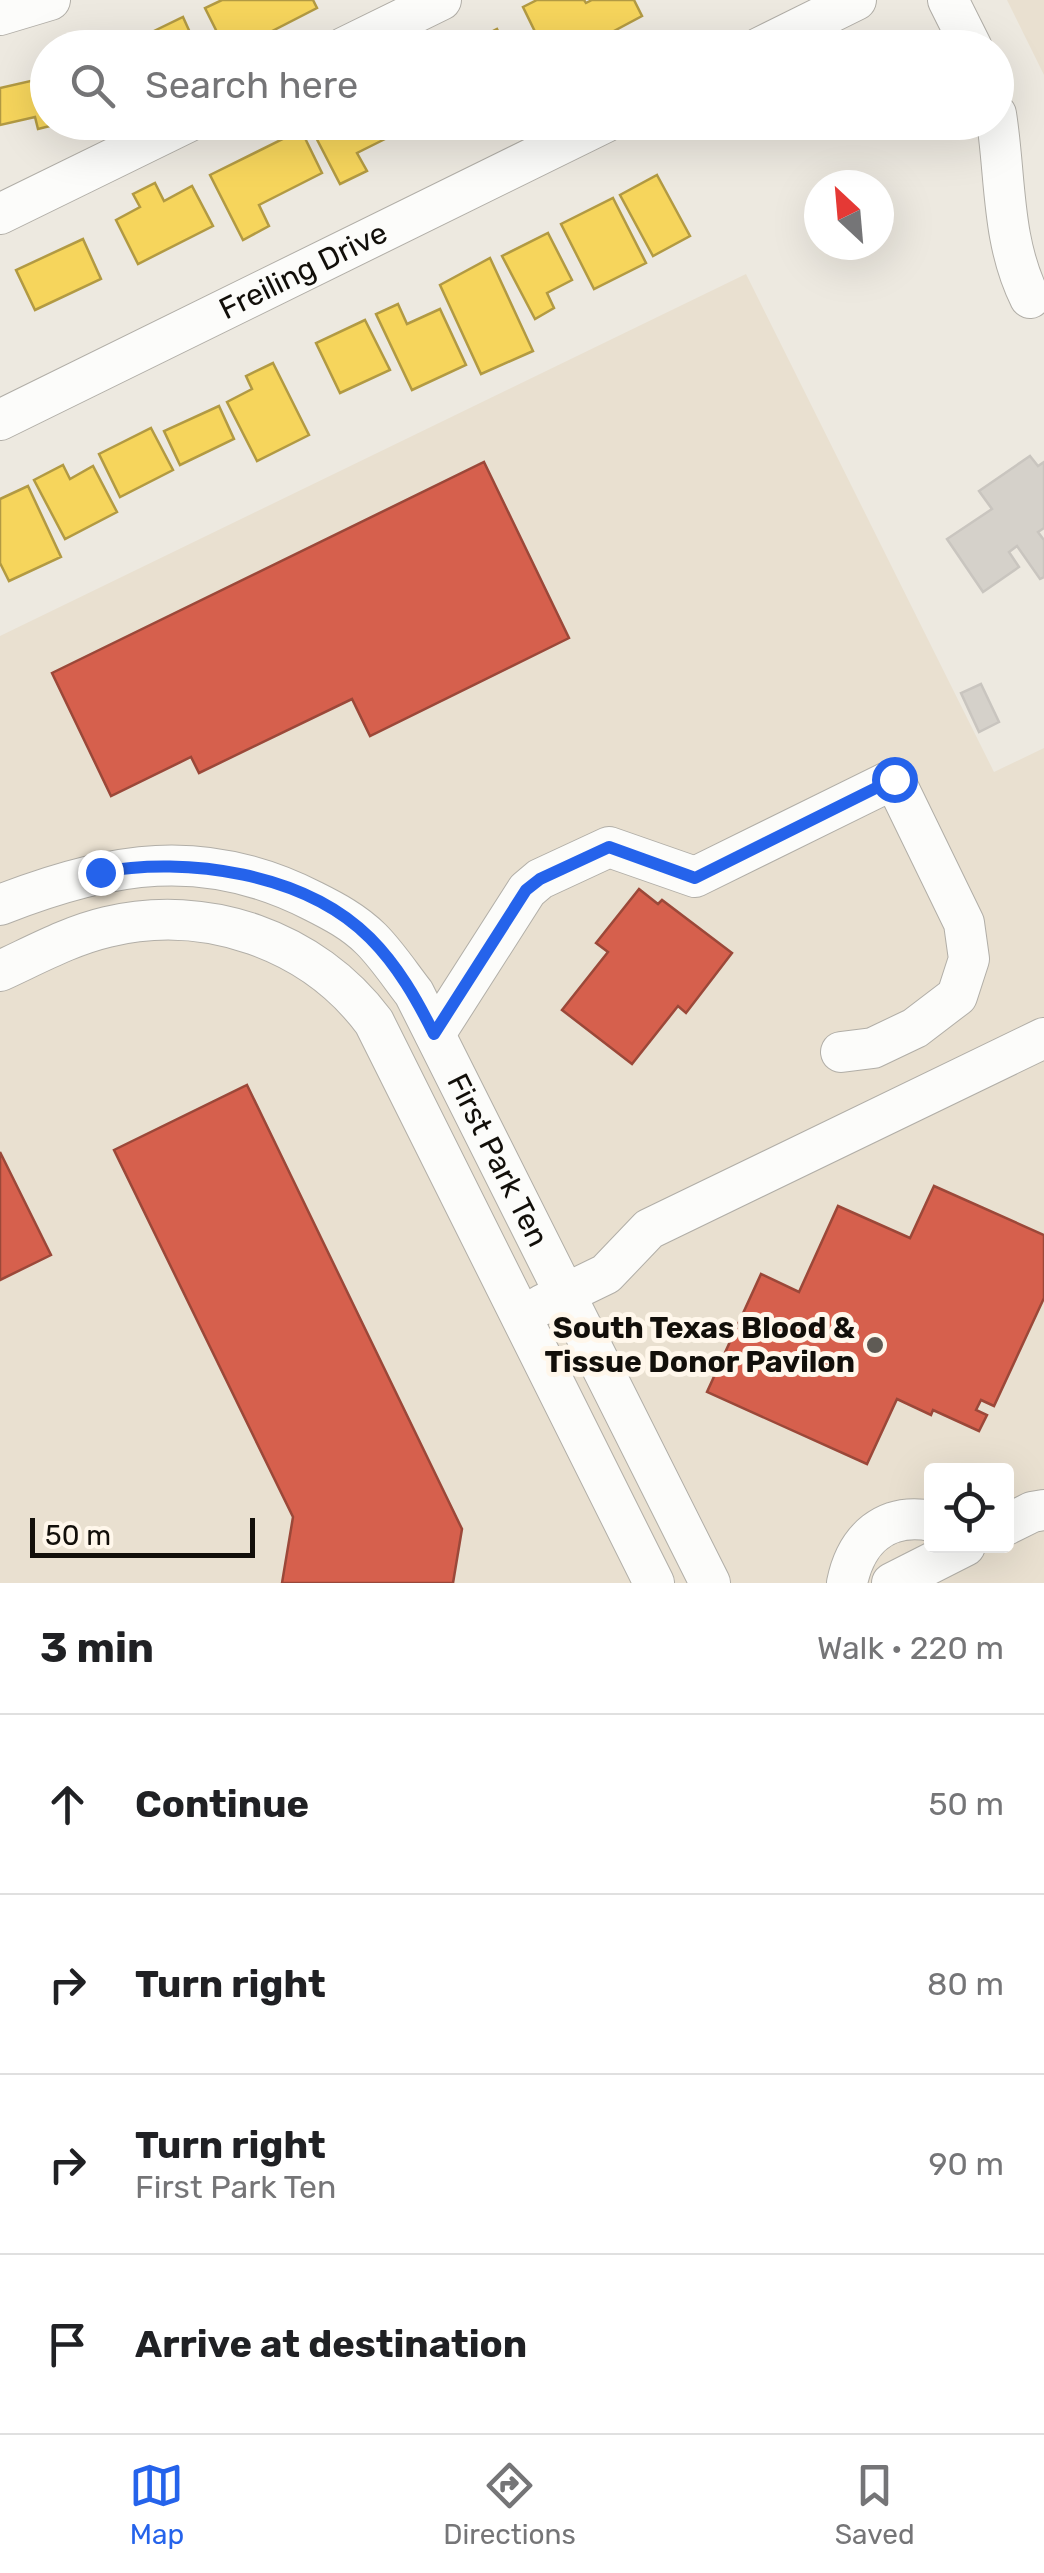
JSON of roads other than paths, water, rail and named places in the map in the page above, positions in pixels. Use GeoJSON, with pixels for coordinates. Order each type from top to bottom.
{"type":"FeatureCollection","features":[{"type":"Feature","properties":{"kind":"street"},"geometry":{"type":"LineString","coordinates":[[0,14],[50,0]]}},
{"type":"Feature","properties":{"kind":"street"},"geometry":{"type":"LineString","coordinates":[[380,30],[441,0]]}},
{"type":"Feature","properties":{"kind":"street"},"geometry":{"type":"LineString","coordinates":[[796,30],[856,0]]}},
{"type":"Feature","properties":{"kind":"street"},"geometry":{"type":"LineString","coordinates":[[948,0],[963,30]]}},
{"type":"Feature","properties":{"kind":"street"},"geometry":{"type":"LineString","coordinates":[[0,214],[151,140]]}},
{"type":"Feature","properties":{"kind":"street","name":"Freiling Drive"},"geometry":{"type":"LineString","coordinates":[[0,420],[569,140]]}},
{"type":"Feature","properties":{"kind":"street"},"geometry":{"type":"LineString","coordinates":[[999,140],[1008,228],[1017,272],[1030,298]]}},
{"type":"Feature","properties":{"kind":"street"},"geometry":{"type":"LineString","coordinates":[[434,1034],[526,890],[540,879],[609,847],[695,878],[894,779],[964,923],[969,959],[957,996],[914,1028],[873,1048],[841,1052]]}},
{"type":"Feature","properties":{"kind":"street","name":"First Park Ten"},"geometry":{"type":"LineString","coordinates":[[0,905],[61,881],[130,866],[221,869],[286,887],[351,922],[370,938],[414,993],[710,1583]]}},
{"type":"Feature","properties":{"kind":"street","name":"First Park Ten"},"geometry":{"type":"LineString","coordinates":[[0,971],[81,934],[161,920],[216,924],[269,938],[318,965],[353,993],[374,1022],[654,1583]]}},
{"type":"Feature","properties":{"kind":"street"},"geometry":{"type":"LineString","coordinates":[[520,1316],[606,1274],[649,1229],[1044,1038]]}},
{"type":"Feature","properties":{"kind":"street"},"geometry":{"type":"LineString","coordinates":[[1014,1520],[1044,1510]]}},
{"type":"Feature","properties":{"kind":"street"},"geometry":{"type":"LineString","coordinates":[[848,1583],[852,1560],[873,1532],[892,1522],[924,1519]]}},
{"type":"Feature","properties":{"kind":"street"},"geometry":{"type":"LineString","coordinates":[[892,1583],[951,1553]]}},
{"type":"Feature","properties":{"kind":"place","name":"South Texas Blood & Tissue Donor Pavilon"},"geometry":{"type":"Point","coordinates":[875,1345]}}]}
